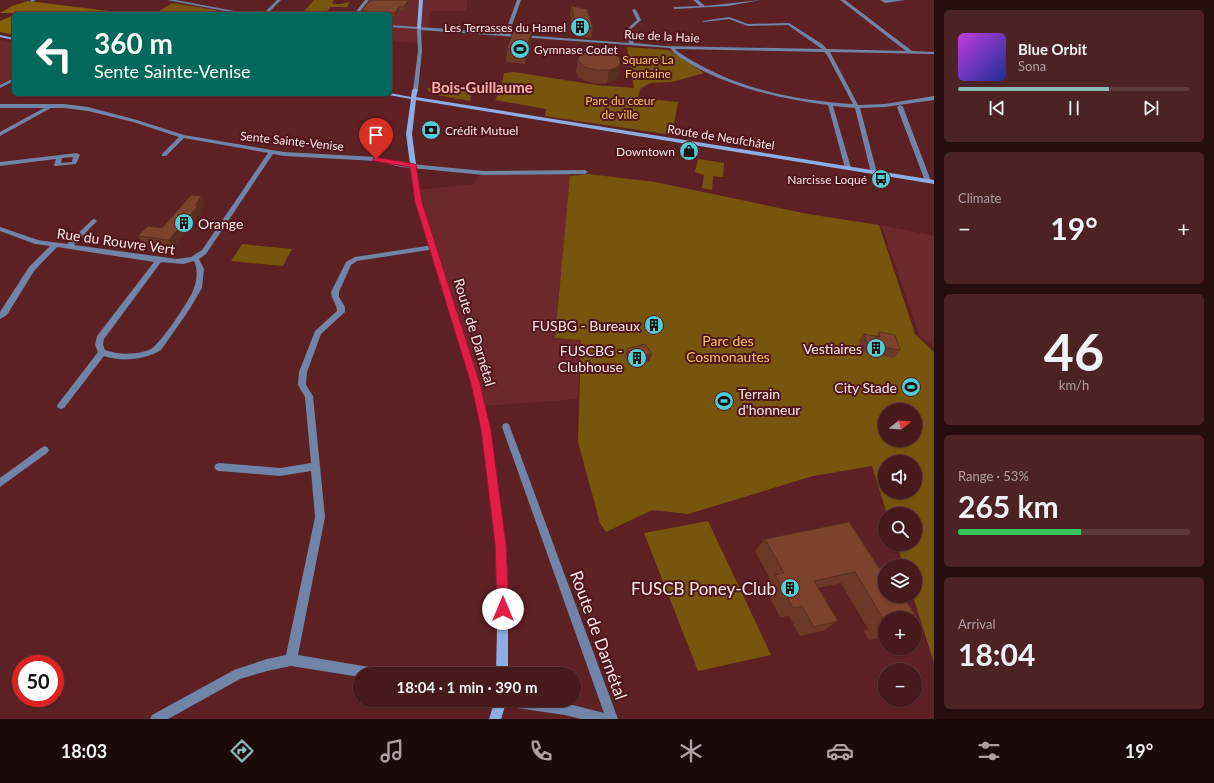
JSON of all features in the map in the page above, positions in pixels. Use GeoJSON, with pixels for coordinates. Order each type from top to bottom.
{"type":"FeatureCollection","features":[{"type":"Feature","properties":{"kind":"main road"},"geometry":{"type":"LineString","coordinates":[[419,28],[421,0]]}},
{"type":"Feature","properties":{"kind":"main road"},"geometry":{"type":"LineString","coordinates":[[0,36],[12,39]]}},
{"type":"Feature","properties":{"kind":"main road","name":"Route de Darnétal"},"geometry":{"type":"LineString","coordinates":[[415,90],[409,134],[418,202],[476,384],[486,430],[501,544],[503,588],[502,667]]}},
{"type":"Feature","properties":{"kind":"main road","name":"Route de Neufchâtel"},"geometry":{"type":"LineString","coordinates":[[392,95],[931,182]]}},
{"type":"Feature","properties":{"kind":"main road"},"geometry":{"type":"LineString","coordinates":[[495,719],[499,707]]}},
{"type":"Feature","properties":{"kind":"main road"},"geometry":{"type":"LineString","coordinates":[[502,707],[502,719]]}},
{"type":"Feature","properties":{"kind":"street"},"geometry":{"type":"LineString","coordinates":[[172,0],[237,12]]}},
{"type":"Feature","properties":{"kind":"street"},"geometry":{"type":"LineString","coordinates":[[267,12],[279,0]]}},
{"type":"Feature","properties":{"kind":"street"},"geometry":{"type":"LineString","coordinates":[[358,12],[367,0]]}},
{"type":"Feature","properties":{"kind":"street"},"geometry":{"type":"LineString","coordinates":[[507,34],[519,0]]}},
{"type":"Feature","properties":{"kind":"street"},"geometry":{"type":"LineString","coordinates":[[695,0],[704,7]]}},
{"type":"Feature","properties":{"kind":"street"},"geometry":{"type":"LineString","coordinates":[[675,8],[728,5],[759,0]]}},
{"type":"Feature","properties":{"kind":"street"},"geometry":{"type":"LineString","coordinates":[[842,0],[912,53]]}},
{"type":"Feature","properties":{"kind":"street"},"geometry":{"type":"LineString","coordinates":[[882,0],[885,2],[903,0]]}},
{"type":"Feature","properties":{"kind":"street"},"geometry":{"type":"LineString","coordinates":[[632,45],[628,30],[639,20],[634,10]]}},
{"type":"Feature","properties":{"kind":"street"},"geometry":{"type":"LineString","coordinates":[[704,21],[729,18],[748,25],[789,24],[812,39],[827,52],[857,106],[874,173]]}},
{"type":"Feature","properties":{"kind":"street","name":"Rue de la Haie"},"geometry":{"type":"LineString","coordinates":[[392,26],[672,48],[934,53]]}},
{"type":"Feature","properties":{"kind":"street"},"geometry":{"type":"LineString","coordinates":[[415,90],[420,51],[419,28]]}},
{"type":"Feature","properties":{"kind":"street"},"geometry":{"type":"LineString","coordinates":[[672,48],[701,69],[746,85],[785,96],[830,104],[857,106],[934,98]]}},
{"type":"Feature","properties":{"kind":"street"},"geometry":{"type":"LineString","coordinates":[[0,87],[12,79]]}},
{"type":"Feature","properties":{"kind":"street"},"geometry":{"type":"LineString","coordinates":[[830,104],[848,168]]}},
{"type":"Feature","properties":{"kind":"street","name":"Sente Sainte-Venise"},"geometry":{"type":"LineString","coordinates":[[0,106],[50,106],[88,109],[135,121],[183,136],[271,152],[376,159],[397,164],[484,173],[585,172]]}},
{"type":"Feature","properties":{"kind":"street"},"geometry":{"type":"LineString","coordinates":[[0,134],[50,106]]}},
{"type":"Feature","properties":{"kind":"street"},"geometry":{"type":"LineString","coordinates":[[900,106],[931,182]]}},
{"type":"Feature","properties":{"kind":"street"},"geometry":{"type":"LineString","coordinates":[[164,155],[183,136]]}},
{"type":"Feature","properties":{"kind":"street"},"geometry":{"type":"LineString","coordinates":[[159,260],[100,338],[99,345],[102,352],[109,356],[148,354],[159,347],[198,290],[201,266],[196,259],[204,252],[271,152]]}},
{"type":"Feature","properties":{"kind":"street"},"geometry":{"type":"LineString","coordinates":[[0,164],[60,157]]}},
{"type":"Feature","properties":{"kind":"street"},"geometry":{"type":"LineString","coordinates":[[69,246],[94,221]]}},
{"type":"Feature","properties":{"kind":"street","name":"Rue du Rouvre Vert"},"geometry":{"type":"LineString","coordinates":[[0,229],[28,240],[159,260],[177,262],[196,259]]}},
{"type":"Feature","properties":{"kind":"street"},"geometry":{"type":"LineString","coordinates":[[0,316],[4,313],[31,269],[56,244]]}},
{"type":"Feature","properties":{"kind":"street"},"geometry":{"type":"LineString","coordinates":[[291,660],[320,517],[309,396],[302,385],[303,372],[318,333],[341,312],[335,297],[335,292],[348,264],[355,259],[433,247]]}},
{"type":"Feature","properties":{"kind":"street"},"geometry":{"type":"LineString","coordinates":[[61,406],[102,352]]}},
{"type":"Feature","properties":{"kind":"street","name":"Route de Darnétal"},"geometry":{"type":"LineString","coordinates":[[506,427],[612,719]]}},
{"type":"Feature","properties":{"kind":"street"},"geometry":{"type":"LineString","coordinates":[[0,483],[44,450]]}},
{"type":"Feature","properties":{"kind":"street"},"geometry":{"type":"LineString","coordinates":[[220,467],[280,472],[316,466]]}},
{"type":"Feature","properties":{"kind":"street"},"geometry":{"type":"LineString","coordinates":[[156,719],[238,674],[267,665],[291,660],[353,670]]}},
{"type":"Feature","properties":{"kind":"street"},"geometry":{"type":"LineString","coordinates":[[557,707],[604,719]]}},
{"type":"Feature","properties":{"kind":"shaded area"},"geometry":{"type":"Polygon","coordinates":[[[369,0],[467,0],[467,11],[430,11],[429,25],[424,28],[420,43],[392,41],[392,12],[360,12],[369,0]]]}},
{"type":"Feature","properties":{"kind":"shaded area"},"geometry":{"type":"Polygon","coordinates":[[[28,1],[117,12],[0,13],[12,6],[28,1]]]}},
{"type":"Feature","properties":{"kind":"shaded area"},"geometry":{"type":"Polygon","coordinates":[[[12,16],[12,35],[0,32],[0,21],[12,16]]]}},
{"type":"Feature","properties":{"kind":"shaded area"},"geometry":{"type":"Polygon","coordinates":[[[0,40],[12,42],[12,77],[0,85],[0,40]]]}},
{"type":"Feature","properties":{"kind":"shaded area"},"geometry":{"type":"Polygon","coordinates":[[[479,174],[571,174],[555,338],[581,340],[578,399],[485,406],[416,190],[474,184],[479,174]]]}},
{"type":"Feature","properties":{"kind":"shaded area"},"geometry":{"type":"Polygon","coordinates":[[[881,225],[934,236],[934,347],[919,334],[881,225]]]}},
{"type":"Feature","properties":{"kind":"green space"},"geometry":{"type":"Polygon","coordinates":[[[314,0],[334,0],[332,4],[350,2],[347,7],[330,7],[326,12],[304,12],[314,0]]]}},
{"type":"Feature","properties":{"kind":"green space"},"geometry":{"type":"Polygon","coordinates":[[[172,3],[217,10],[214,12],[158,12],[172,3]]]}},
{"type":"Feature","properties":{"kind":"green space","name":"Parc du cœur de ville"},"geometry":{"type":"Polygon","coordinates":[[[627,47],[669,50],[704,73],[672,82],[650,83],[640,89],[638,98],[678,102],[672,135],[545,116],[546,109],[495,100],[501,89],[504,73],[514,72],[596,85],[634,88],[627,47]]]}},
{"type":"Feature","properties":{"kind":"green space"},"geometry":{"type":"Polygon","coordinates":[[[427,88],[472,88],[470,101],[437,95],[429,92],[427,88]]]}},
{"type":"Feature","properties":{"kind":"green space"},"geometry":{"type":"Polygon","coordinates":[[[698,159],[724,163],[723,177],[713,176],[712,190],[702,188],[704,175],[695,172],[698,159]]]}},
{"type":"Feature","properties":{"kind":"green space","name":"Parc des Cosmonautes"},"geometry":{"type":"Polygon","coordinates":[[[588,174],[655,182],[808,214],[879,225],[915,334],[934,352],[934,663],[922,625],[922,611],[918,611],[915,603],[922,603],[922,559],[901,559],[899,551],[922,551],[922,507],[885,507],[882,499],[922,499],[922,455],[878,455],[878,485],[872,466],[813,476],[688,514],[652,510],[606,532],[600,523],[578,442],[581,340],[555,338],[570,176],[588,174]]]}},
{"type":"Feature","properties":{"kind":"green space"},"geometry":{"type":"Polygon","coordinates":[[[242,244],[292,249],[283,266],[231,261],[242,244]]]}},
{"type":"Feature","properties":{"kind":"green space"},"geometry":{"type":"Polygon","coordinates":[[[708,521],[771,655],[698,671],[644,533],[708,521]]]}},
{"type":"Feature","properties":{"kind":"building"},"geometry":{"type":"Polygon","coordinates":[[[370,0],[408,0],[404,7],[399,7],[395,13],[362,11],[370,0]]]}},
{"type":"Feature","properties":{"kind":"building"},"geometry":{"type":"Polygon","coordinates":[[[571,6],[587,9],[593,28],[576,27],[571,6]]]}},
{"type":"Feature","properties":{"kind":"building"},"geometry":{"type":"Polygon","coordinates":[[[514,29],[532,31],[526,50],[507,49],[514,29]]]}},
{"type":"Feature","properties":{"kind":"building"},"geometry":{"type":"Polygon","coordinates":[[[590,51],[611,53],[619,57],[621,62],[618,67],[609,70],[587,68],[580,63],[578,58],[581,54],[590,51]]]}},
{"type":"Feature","properties":{"kind":"building"},"geometry":{"type":"Polygon","coordinates":[[[191,195],[202,196],[195,205],[198,206],[169,240],[138,236],[148,226],[162,228],[191,195]]]}},
{"type":"Feature","properties":{"kind":"building"},"geometry":{"type":"Polygon","coordinates":[[[879,332],[895,335],[900,350],[867,345],[864,334],[880,337],[879,332]]]}},
{"type":"Feature","properties":{"kind":"building"},"geometry":{"type":"Polygon","coordinates":[[[645,344],[652,354],[633,358],[627,349],[645,344]]]}},
{"type":"Feature","properties":{"kind":"building"},"geometry":{"type":"Polygon","coordinates":[[[849,522],[878,566],[878,603],[907,603],[913,611],[879,611],[855,572],[814,581],[838,621],[814,627],[802,606],[793,608],[775,575],[784,573],[765,539],[849,522]]]}},
{"type":"Feature","properties":{"kind":"place","name":"Les Terrasses du Hamel"},"geometry":{"type":"Point","coordinates":[580,27]}},
{"type":"Feature","properties":{"kind":"place","name":"Gymnase Codet"},"geometry":{"type":"Point","coordinates":[520,49]}},
{"type":"Feature","properties":{"kind":"place","name":"Crédit Mutuel"},"geometry":{"type":"Point","coordinates":[431,130]}},
{"type":"Feature","properties":{"kind":"place","name":"Downtown"},"geometry":{"type":"Point","coordinates":[689,151]}},
{"type":"Feature","properties":{"kind":"place","name":"Narcisse Loqué"},"geometry":{"type":"Point","coordinates":[881,179]}},
{"type":"Feature","properties":{"kind":"place","name":"Orange"},"geometry":{"type":"Point","coordinates":[184,223]}},
{"type":"Feature","properties":{"kind":"place","name":"FUSBG - Bureaux"},"geometry":{"type":"Point","coordinates":[654,325]}},
{"type":"Feature","properties":{"kind":"place","name":"Vestiaires"},"geometry":{"type":"Point","coordinates":[876,348]}},
{"type":"Feature","properties":{"kind":"place","name":"FUSCBG - Clubhouse"},"geometry":{"type":"Point","coordinates":[637,358]}},
{"type":"Feature","properties":{"kind":"place","name":"City Stade"},"geometry":{"type":"Point","coordinates":[911,387]}},
{"type":"Feature","properties":{"kind":"place","name":"Terrain d'honneur"},"geometry":{"type":"Point","coordinates":[724,401]}},
{"type":"Feature","properties":{"kind":"place","name":"FUSCB Poney-Club"},"geometry":{"type":"Point","coordinates":[790,588]}},
{"type":"Feature","properties":{"kind":"district","name":"Bois-Guillaume"},"geometry":{"type":"Point","coordinates":[482,87]}},
{"type":"Feature","properties":{"kind":"route"},"geometry":{"type":"LineString","coordinates":[[376,159],[397,164],[413,165],[418,202],[476,384],[486,430],[501,544],[503,609]]}},
{"type":"Feature","properties":{"kind":"park label","name":"Square La Fontaine"},"geometry":{"type":"Point","coordinates":[648,66]}}]}
